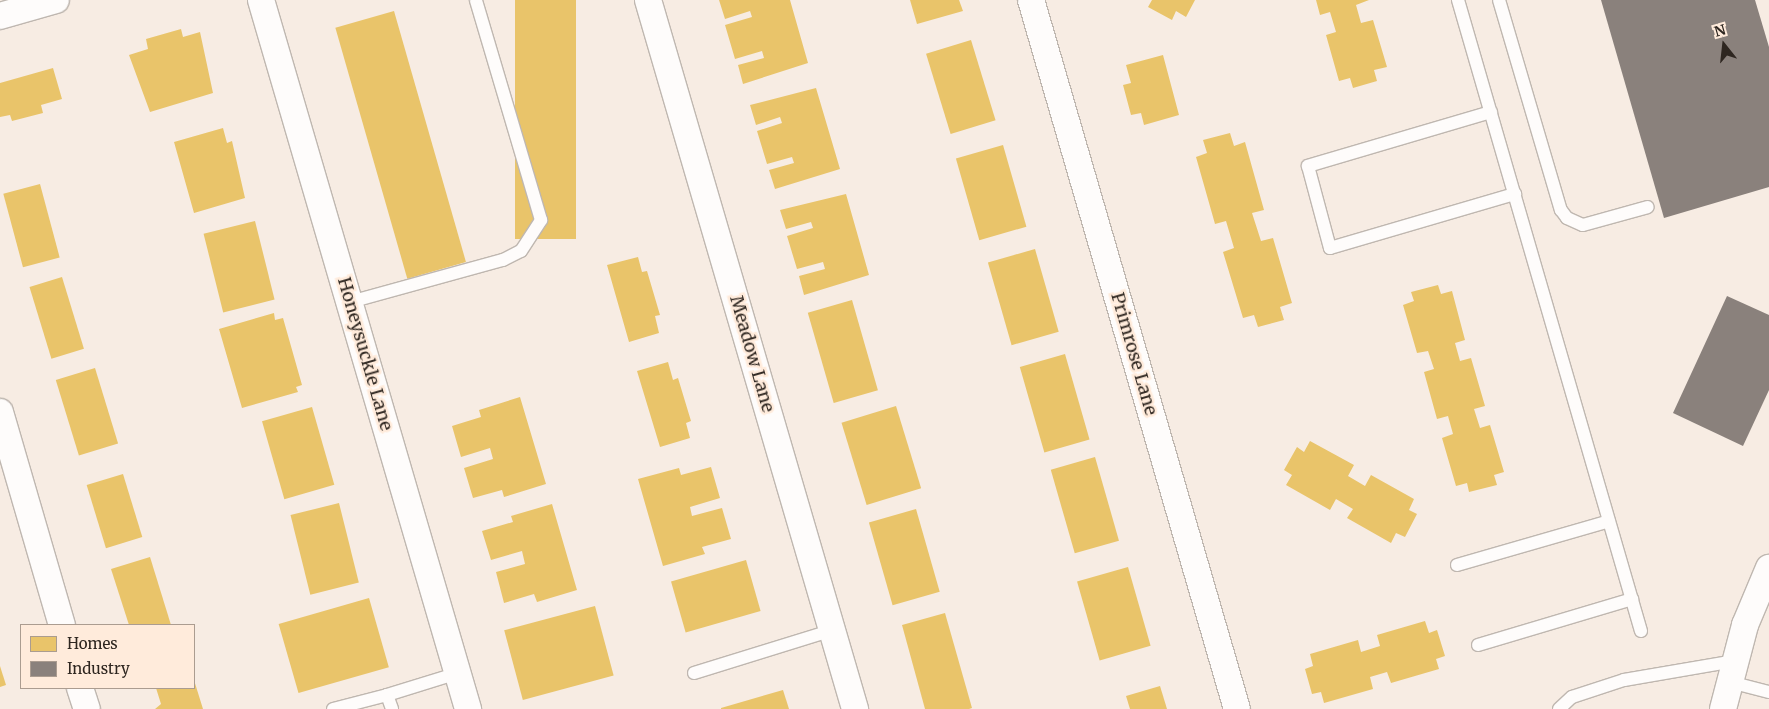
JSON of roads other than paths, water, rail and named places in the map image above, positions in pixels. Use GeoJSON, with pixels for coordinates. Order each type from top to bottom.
{"type":"FeatureCollection","features":[{"type":"Feature","properties":{"kind":"street"},"geometry":{"type":"LineString","coordinates":[[0,16],[56,0]]}},
{"type":"Feature","properties":{"kind":"street","name":"Honeysuckle Lane"},"geometry":{"type":"LineString","coordinates":[[261,0],[468,709]]}},
{"type":"Feature","properties":{"kind":"street","name":"Meadow Lane"},"geometry":{"type":"LineString","coordinates":[[648,0],[855,709]]}},
{"type":"Feature","properties":{"kind":"street","name":"Primrose Lane"},"geometry":{"type":"LineString","coordinates":[[1031,0],[1237,709]]}},
{"type":"Feature","properties":{"kind":"street"},"geometry":{"type":"LineString","coordinates":[[0,412],[62,624]]}},
{"type":"Feature","properties":{"kind":"street"},"geometry":{"type":"LineString","coordinates":[[1723,709],[1732,672],[1769,568]]}},
{"type":"Feature","properties":{"kind":"street"},"geometry":{"type":"LineString","coordinates":[[80,689],[87,709]]}},
{"type":"Feature","properties":{"kind":"lane"},"geometry":{"type":"LineString","coordinates":[[350,302],[503,260],[521,251],[541,220],[476,0]]}},
{"type":"Feature","properties":{"kind":"lane"},"geometry":{"type":"LineString","coordinates":[[1458,0],[1641,631]]}},
{"type":"Feature","properties":{"kind":"lane"},"geometry":{"type":"LineString","coordinates":[[1499,0],[1561,210],[1567,218],[1584,225],[1648,207]]}},
{"type":"Feature","properties":{"kind":"lane"},"geometry":{"type":"LineString","coordinates":[[1490,112],[1308,166],[1330,248],[1515,194]]}},
{"type":"Feature","properties":{"kind":"lane"},"geometry":{"type":"LineString","coordinates":[[1457,565],[1609,521]]}},
{"type":"Feature","properties":{"kind":"lane"},"geometry":{"type":"LineString","coordinates":[[1478,645],[1632,600]]}},
{"type":"Feature","properties":{"kind":"lane"},"geometry":{"type":"LineString","coordinates":[[694,672],[832,630]]}},
{"type":"Feature","properties":{"kind":"lane"},"geometry":{"type":"LineString","coordinates":[[1559,709],[1572,697],[1624,680],[1732,672],[1769,692]]}},
{"type":"Feature","properties":{"kind":"lane"},"geometry":{"type":"LineString","coordinates":[[333,709],[458,673]]}},
{"type":"Feature","properties":{"kind":"lane"},"geometry":{"type":"LineString","coordinates":[[387,695],[392,709]]}}]}
